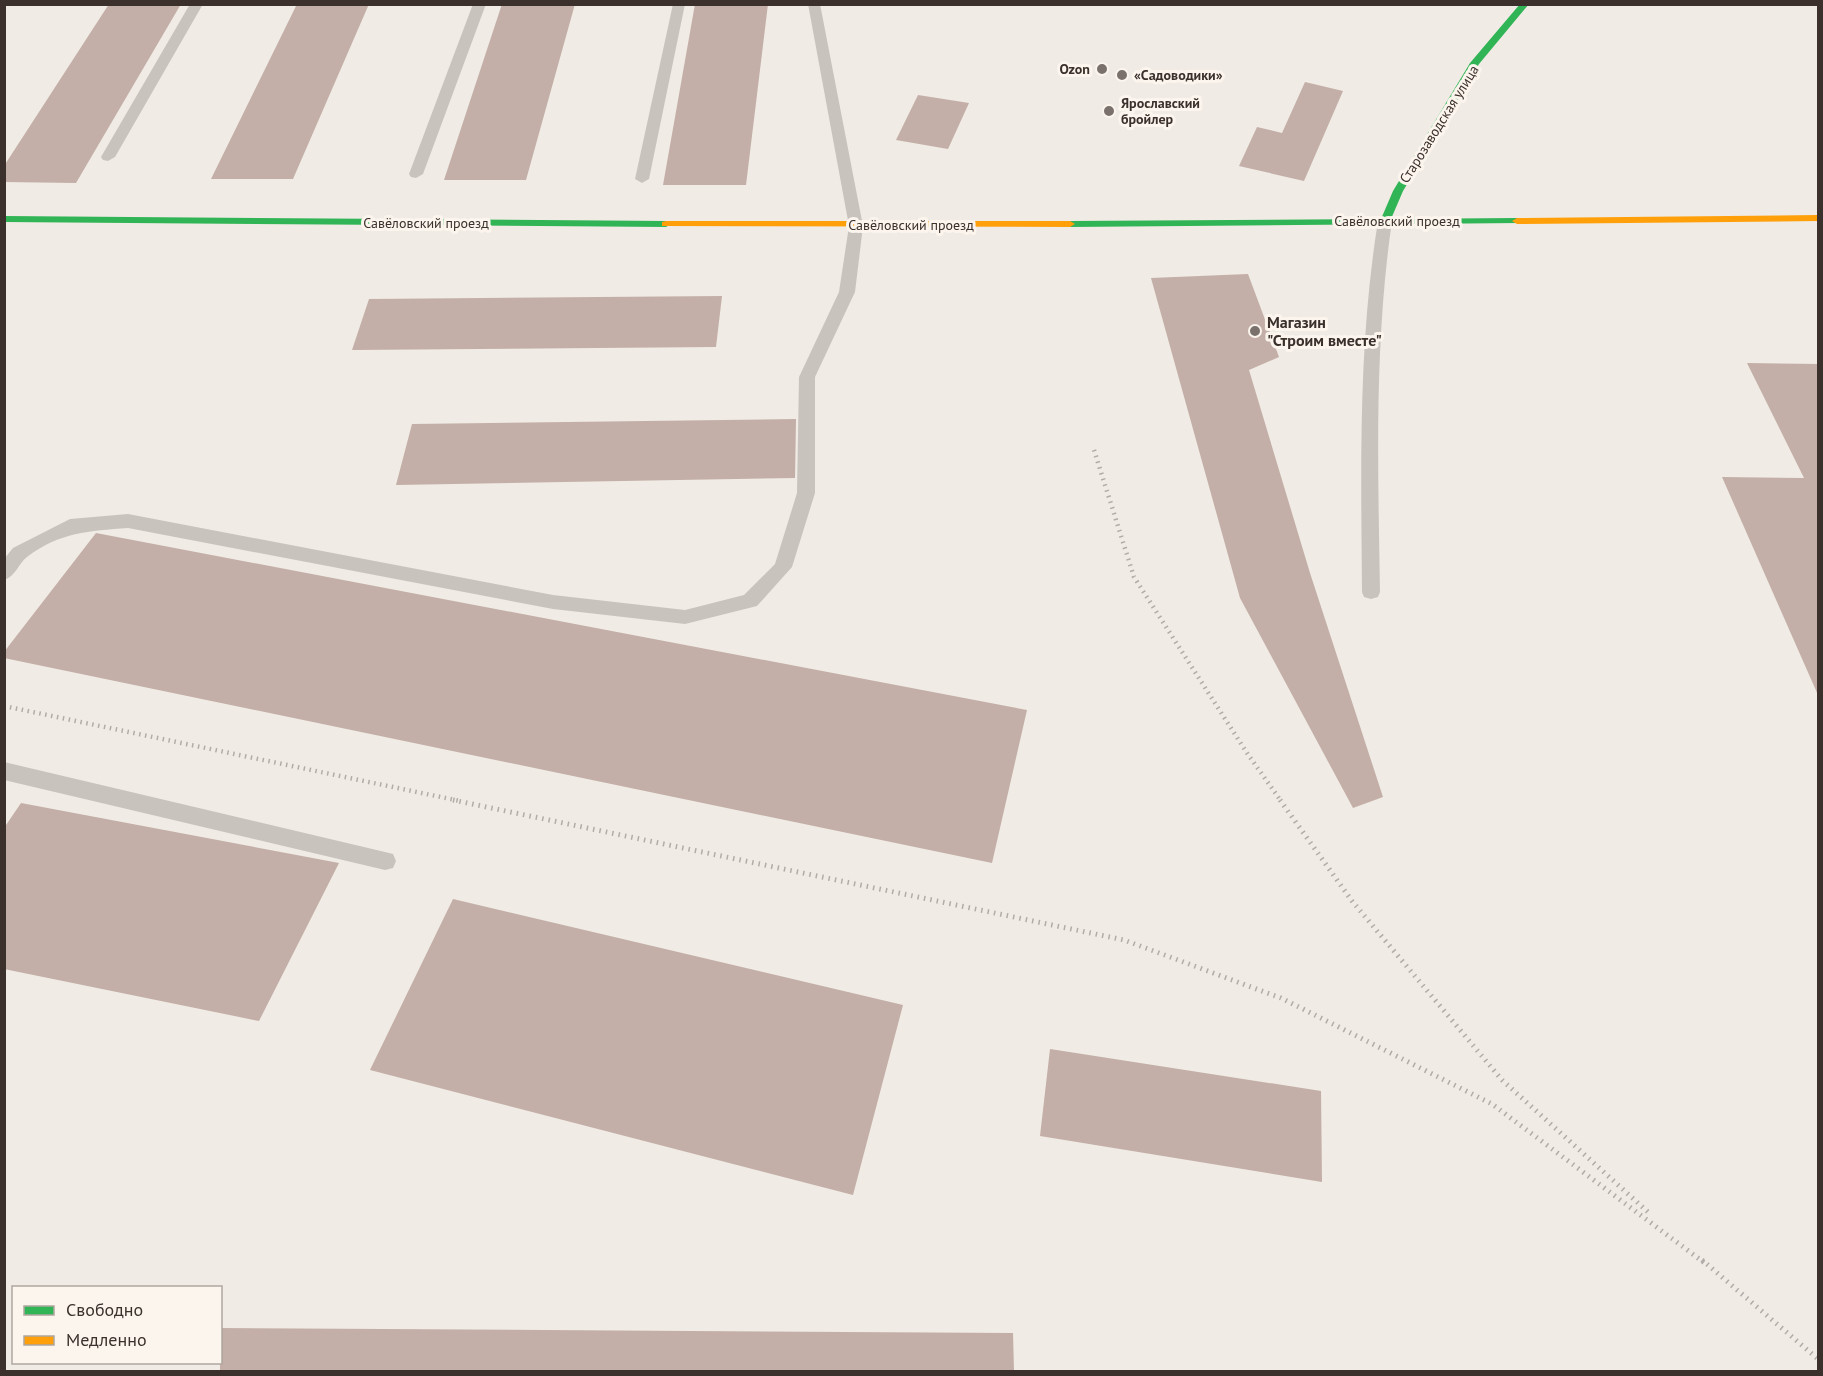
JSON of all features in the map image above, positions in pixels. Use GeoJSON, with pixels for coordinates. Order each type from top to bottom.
{"type":"FeatureCollection","features":[{"type":"Feature","properties":{"kind":"main road","name":"Старозаводская улица"},"geometry":{"type":"LineString","coordinates":[[1385,221],[1398,191],[1475,63],[1525,4]]}},
{"type":"Feature","properties":{"kind":"main road","name":"Савёловский проезд"},"geometry":{"type":"LineString","coordinates":[[4,219],[856,226],[1818,218]]}},
{"type":"Feature","properties":{"kind":"lane"},"geometry":{"type":"LineString","coordinates":[[108,157],[197,4]]}},
{"type":"Feature","properties":{"kind":"lane"},"geometry":{"type":"LineString","coordinates":[[416,174],[480,4]]}},
{"type":"Feature","properties":{"kind":"lane"},"geometry":{"type":"LineString","coordinates":[[642,179],[679,4]]}},
{"type":"Feature","properties":{"kind":"lane"},"geometry":{"type":"LineString","coordinates":[[4,573],[19,553],[70,526],[128,521],[553,602],[685,617],[750,602],[783,567],[806,493],[807,377],[847,292],[856,226],[814,4]]}},
{"type":"Feature","properties":{"kind":"lane"},"geometry":{"type":"LineString","coordinates":[[1371,592],[1370,363],[1379,252],[1385,221]]}},
{"type":"Feature","properties":{"kind":"lane"},"geometry":{"type":"LineString","coordinates":[[4,771],[385,861]]}},
{"type":"Feature","properties":{"kind":"building"},"geometry":{"type":"Polygon","coordinates":[[[109,4],[181,4],[76,183],[4,182],[4,166],[109,4]]]}},
{"type":"Feature","properties":{"kind":"building"},"geometry":{"type":"Polygon","coordinates":[[[297,4],[369,4],[293,179],[211,179],[297,4]]]}},
{"type":"Feature","properties":{"kind":"building"},"geometry":{"type":"Polygon","coordinates":[[[502,4],[575,4],[526,180],[444,180],[502,4]]]}},
{"type":"Feature","properties":{"kind":"building"},"geometry":{"type":"Polygon","coordinates":[[[695,4],[768,4],[746,185],[663,185],[695,4]]]}},
{"type":"Feature","properties":{"kind":"building"},"geometry":{"type":"Polygon","coordinates":[[[1305,82],[1343,91],[1304,181],[1239,166],[1257,127],[1282,133],[1305,82]]]}},
{"type":"Feature","properties":{"kind":"building"},"geometry":{"type":"Polygon","coordinates":[[[918,95],[969,103],[948,149],[896,140],[918,95]]]}},
{"type":"Feature","properties":{"kind":"building"},"geometry":{"type":"Polygon","coordinates":[[[1248,274],[1279,357],[1249,370],[1310,573],[1383,797],[1353,808],[1240,598],[1151,278],[1248,274]]]}},
{"type":"Feature","properties":{"kind":"building"},"geometry":{"type":"Polygon","coordinates":[[[722,296],[716,347],[352,350],[369,299],[722,296]]]}},
{"type":"Feature","properties":{"kind":"building"},"geometry":{"type":"Polygon","coordinates":[[[1747,363],[1818,364],[1818,695],[1722,477],[1804,478],[1747,363]]]}},
{"type":"Feature","properties":{"kind":"building"},"geometry":{"type":"Polygon","coordinates":[[[796,419],[795,478],[396,485],[412,424],[796,419]]]}},
{"type":"Feature","properties":{"kind":"building"},"geometry":{"type":"Polygon","coordinates":[[[96,533],[1027,710],[992,863],[4,658],[4,652],[96,533]]]}},
{"type":"Feature","properties":{"kind":"building"},"geometry":{"type":"Polygon","coordinates":[[[21,803],[339,863],[259,1021],[4,969],[4,828],[21,803]]]}},
{"type":"Feature","properties":{"kind":"building"},"geometry":{"type":"Polygon","coordinates":[[[453,899],[903,1005],[853,1195],[370,1070],[453,899]]]}},
{"type":"Feature","properties":{"kind":"building"},"geometry":{"type":"Polygon","coordinates":[[[1050,1049],[1321,1091],[1322,1182],[1040,1136],[1050,1049]]]}},
{"type":"Feature","properties":{"kind":"building"},"geometry":{"type":"Polygon","coordinates":[[[222,1328],[1013,1333],[1014,1371],[220,1371],[222,1328]]]}},
{"type":"Feature","properties":{"kind":"railway"},"geometry":{"type":"LineString","coordinates":[[1094,450],[1134,577],[1247,753],[1281,801]]}},
{"type":"Feature","properties":{"kind":"railway"},"geometry":{"type":"LineString","coordinates":[[4,706],[460,801]]}},
{"type":"Feature","properties":{"kind":"railway"},"geometry":{"type":"LineString","coordinates":[[453,800],[1124,940],[1281,998],[1492,1104],[1706,1264]]}},
{"type":"Feature","properties":{"kind":"railway"},"geometry":{"type":"LineString","coordinates":[[1280,800],[1352,901],[1502,1080],[1648,1212]]}},
{"type":"Feature","properties":{"kind":"railway"},"geometry":{"type":"LineString","coordinates":[[1702,1260],[1818,1359]]}},
{"type":"Feature","properties":{"kind":"traffic: fast"},"geometry":{"type":"LineString","coordinates":[[1385,221],[1398,191],[1475,63],[1525,4]]}},
{"type":"Feature","properties":{"kind":"traffic: fast"},"geometry":{"type":"LineString","coordinates":[[4,219],[666,224]]}},
{"type":"Feature","properties":{"kind":"traffic: fast"},"geometry":{"type":"LineString","coordinates":[[1070,224],[1517,221]]}},
{"type":"Feature","properties":{"kind":"traffic: slow"},"geometry":{"type":"LineString","coordinates":[[1517,221],[1818,218]]}},
{"type":"Feature","properties":{"kind":"traffic: slow"},"geometry":{"type":"LineString","coordinates":[[666,224],[1070,224]]}},
{"type":"Feature","properties":{"kind":"place","name":"Ozon"},"geometry":{"type":"Point","coordinates":[1102,69]}},
{"type":"Feature","properties":{"kind":"place","name":"«Садоводики»"},"geometry":{"type":"Point","coordinates":[1122,75]}},
{"type":"Feature","properties":{"kind":"place","name":"Ярославский бройлер"},"geometry":{"type":"Point","coordinates":[1109,111]}},
{"type":"Feature","properties":{"kind":"place","name":"Магазин \"Строим вместе\""},"geometry":{"type":"Point","coordinates":[1255,331]}}]}
